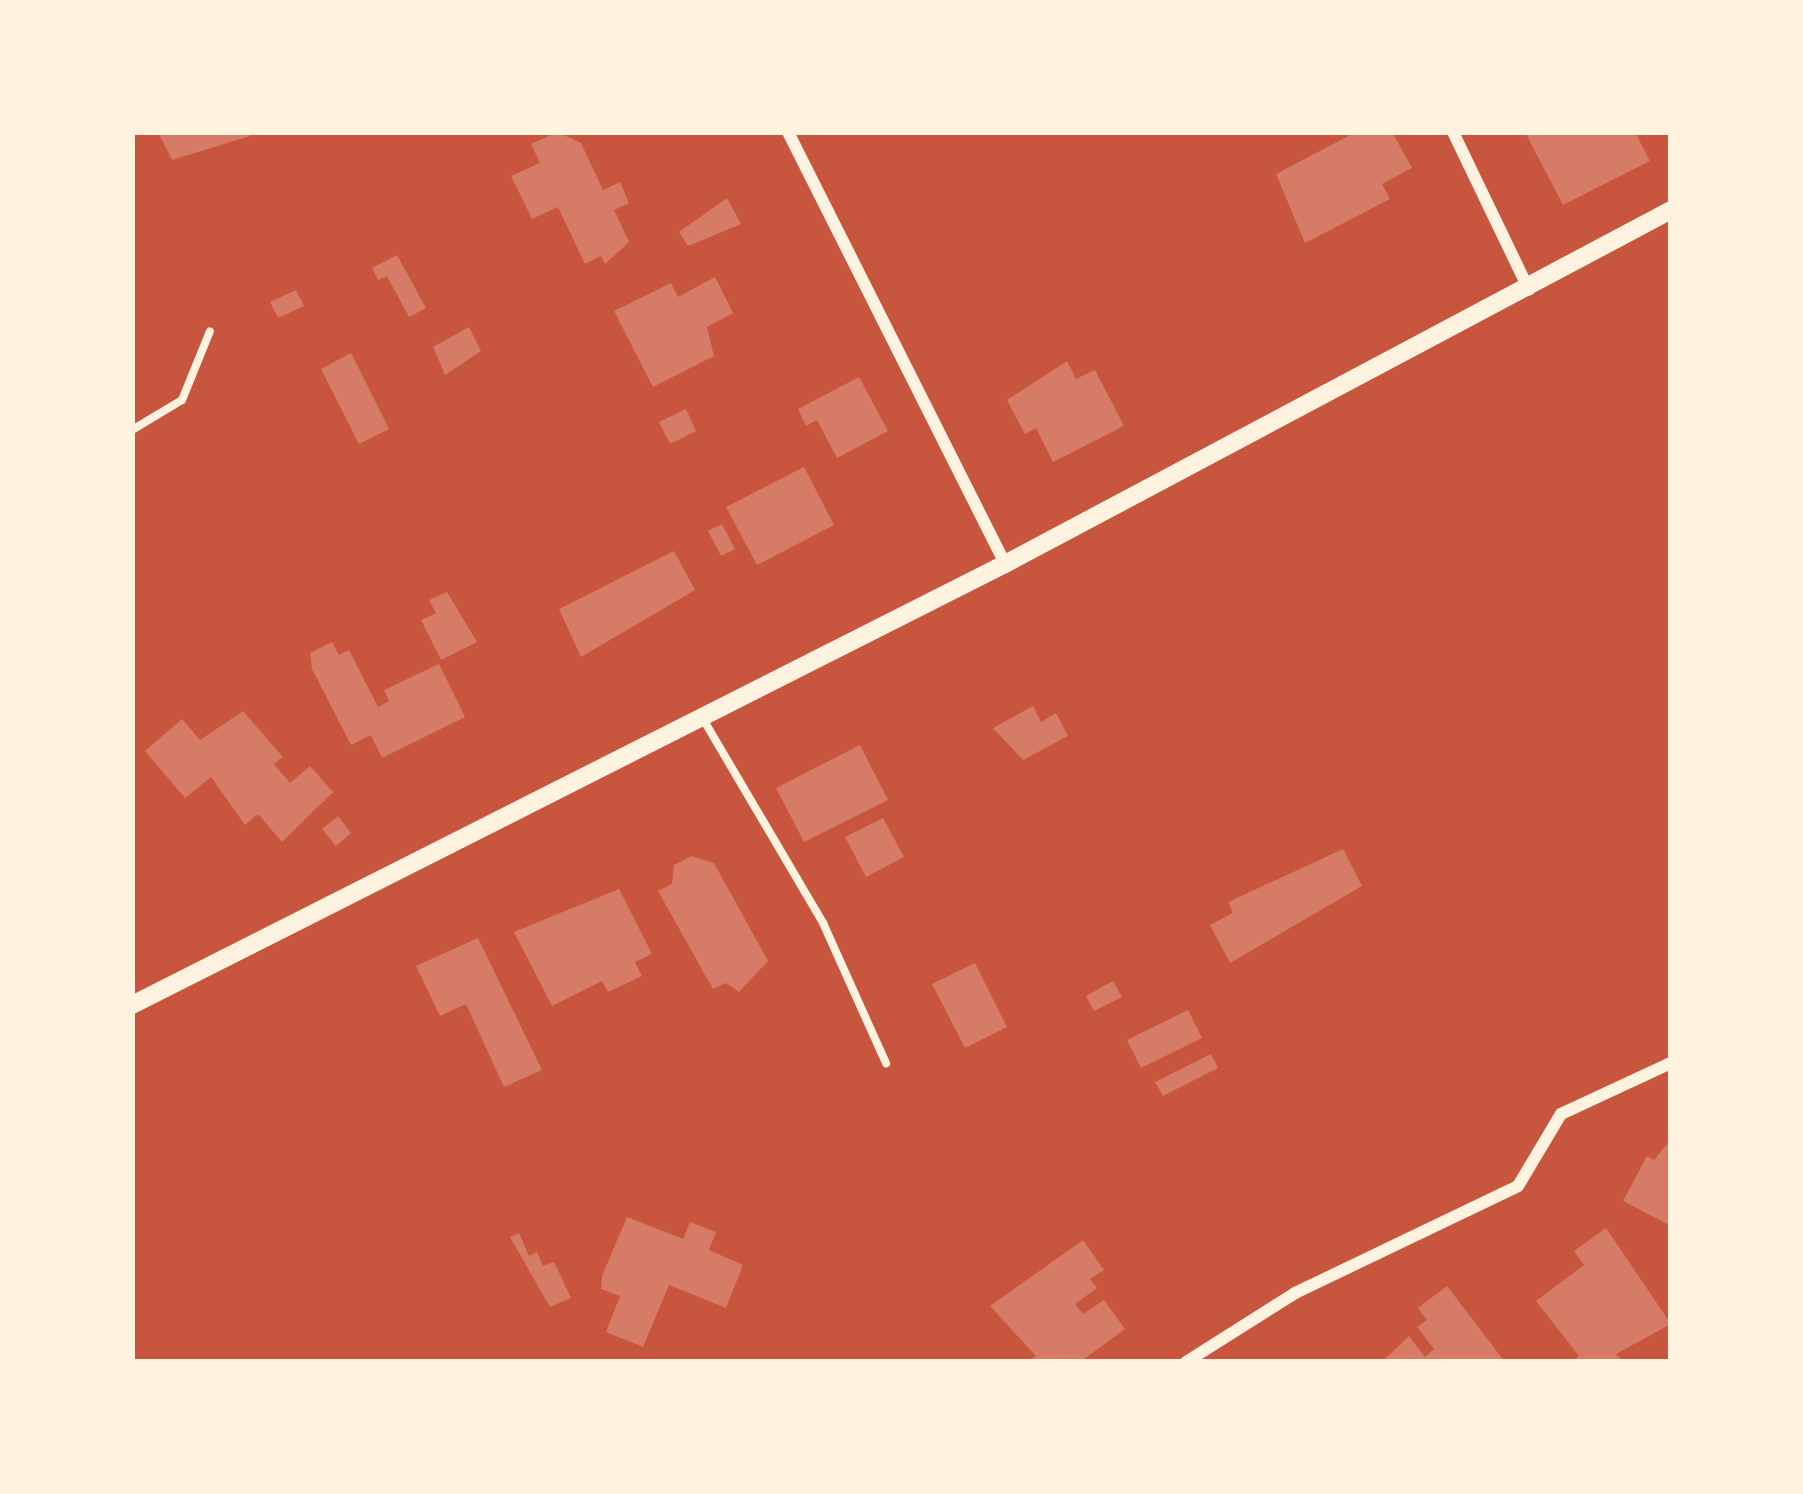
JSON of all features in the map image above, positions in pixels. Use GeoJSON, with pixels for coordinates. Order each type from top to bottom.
{"type":"FeatureCollection","features":[{"type":"Feature","properties":{"kind":"street"},"geometry":{"type":"LineString","coordinates":[[788,132],[1005,564]]}},
{"type":"Feature","properties":{"kind":"street"},"geometry":{"type":"LineString","coordinates":[[1453,132],[1530,291]]}},
{"type":"Feature","properties":{"kind":"street"},"geometry":{"type":"LineString","coordinates":[[132,1005],[1005,564],[1530,291],[1671,210]]}},
{"type":"Feature","properties":{"kind":"street"},"geometry":{"type":"LineString","coordinates":[[1186,1362],[1295,1293],[1518,1186],[1561,1114],[1671,1063]]}},
{"type":"Feature","properties":{"kind":"lane"},"geometry":{"type":"LineString","coordinates":[[132,430],[182,400],[210,331]]}},
{"type":"Feature","properties":{"kind":"lane"},"geometry":{"type":"LineString","coordinates":[[703,718],[823,923],[886,1064]]}},
{"type":"Feature","properties":{"kind":"building"},"geometry":{"type":"Polygon","coordinates":[[[158,132],[248,132],[250,136],[172,160],[158,132]]]}},
{"type":"Feature","properties":{"kind":"building"},"geometry":{"type":"Polygon","coordinates":[[[557,132],[581,143],[603,190],[620,182],[629,203],[614,210],[629,242],[605,264],[601,256],[585,264],[558,207],[532,219],[511,176],[540,163],[531,144],[557,132]]]}},
{"type":"Feature","properties":{"kind":"building"},"geometry":{"type":"Polygon","coordinates":[[[1356,132],[1392,132],[1412,168],[1382,184],[1390,199],[1305,243],[1276,174],[1356,132]]]}},
{"type":"Feature","properties":{"kind":"building"},"geometry":{"type":"Polygon","coordinates":[[[1525,132],[1635,132],[1650,161],[1563,205],[1525,132]]]}},
{"type":"Feature","properties":{"kind":"building"},"geometry":{"type":"Polygon","coordinates":[[[727,198],[741,224],[688,246],[679,232],[727,198]]]}},
{"type":"Feature","properties":{"kind":"building"},"geometry":{"type":"Polygon","coordinates":[[[397,255],[426,308],[409,317],[387,276],[378,280],[372,268],[397,255]]]}},
{"type":"Feature","properties":{"kind":"building"},"geometry":{"type":"Polygon","coordinates":[[[715,277],[733,313],[707,327],[714,356],[653,387],[614,311],[671,283],[678,297],[715,277]]]}},
{"type":"Feature","properties":{"kind":"building"},"geometry":{"type":"Polygon","coordinates":[[[296,290],[304,306],[278,318],[270,302],[296,290]]]}},
{"type":"Feature","properties":{"kind":"building"},"geometry":{"type":"Polygon","coordinates":[[[469,327],[481,351],[445,375],[433,347],[469,327]]]}},
{"type":"Feature","properties":{"kind":"building"},"geometry":{"type":"Polygon","coordinates":[[[351,353],[389,429],[359,444],[321,369],[351,353]]]}},
{"type":"Feature","properties":{"kind":"building"},"geometry":{"type":"Polygon","coordinates":[[[1067,361],[1076,379],[1095,370],[1124,426],[1053,462],[1036,428],[1025,434],[1007,400],[1067,361]]]}},
{"type":"Feature","properties":{"kind":"building"},"geometry":{"type":"Polygon","coordinates":[[[859,377],[888,431],[837,458],[817,420],[806,426],[798,409],[859,377]]]}},
{"type":"Feature","properties":{"kind":"building"},"geometry":{"type":"Polygon","coordinates":[[[686,409],[696,431],[670,444],[659,422],[686,409]]]}},
{"type":"Feature","properties":{"kind":"building"},"geometry":{"type":"Polygon","coordinates":[[[804,467],[834,525],[757,565],[726,507],[804,467]]]}},
{"type":"Feature","properties":{"kind":"building"},"geometry":{"type":"Polygon","coordinates":[[[722,524],[735,549],[721,556],[708,531],[722,524]]]}},
{"type":"Feature","properties":{"kind":"building"},"geometry":{"type":"Polygon","coordinates":[[[674,551],[695,590],[581,657],[559,609],[674,551]]]}},
{"type":"Feature","properties":{"kind":"building"},"geometry":{"type":"Polygon","coordinates":[[[447,592],[477,642],[441,660],[421,620],[436,613],[429,600],[447,592]]]}},
{"type":"Feature","properties":{"kind":"building"},"geometry":{"type":"Polygon","coordinates":[[[332,642],[339,655],[349,650],[378,707],[389,701],[384,690],[439,664],[465,717],[382,758],[371,735],[351,745],[312,669],[310,653],[332,642]]]}},
{"type":"Feature","properties":{"kind":"building"},"geometry":{"type":"Polygon","coordinates":[[[1033,706],[1041,722],[1056,713],[1068,736],[1023,760],[993,728],[1033,706]]]}},
{"type":"Feature","properties":{"kind":"building"},"geometry":{"type":"Polygon","coordinates":[[[243,711],[283,757],[274,764],[290,783],[310,766],[333,792],[282,842],[258,814],[245,825],[211,777],[185,798],[145,751],[182,719],[200,740],[243,711]]]}},
{"type":"Feature","properties":{"kind":"building"},"geometry":{"type":"Polygon","coordinates":[[[860,745],[888,800],[804,842],[776,788],[860,745]]]}},
{"type":"Feature","properties":{"kind":"building"},"geometry":{"type":"Polygon","coordinates":[[[338,816],[351,833],[336,846],[322,829],[338,816]]]}},
{"type":"Feature","properties":{"kind":"building"},"geometry":{"type":"Polygon","coordinates":[[[883,818],[904,857],[866,877],[845,837],[883,818]]]}},
{"type":"Feature","properties":{"kind":"building"},"geometry":{"type":"Polygon","coordinates":[[[1343,849],[1362,886],[1230,963],[1210,925],[1233,913],[1228,902],[1343,849]]]}},
{"type":"Feature","properties":{"kind":"building"},"geometry":{"type":"Polygon","coordinates":[[[691,856],[714,863],[768,961],[739,992],[726,983],[713,989],[658,891],[672,884],[674,865],[691,856]]]}},
{"type":"Feature","properties":{"kind":"building"},"geometry":{"type":"Polygon","coordinates":[[[619,889],[652,954],[635,962],[642,976],[608,992],[602,981],[552,1006],[514,932],[619,889]]]}},
{"type":"Feature","properties":{"kind":"building"},"geometry":{"type":"Polygon","coordinates":[[[478,938],[542,1070],[504,1087],[466,1004],[440,1016],[416,966],[478,938]]]}},
{"type":"Feature","properties":{"kind":"building"},"geometry":{"type":"Polygon","coordinates":[[[975,963],[1007,1027],[965,1048],[932,984],[975,963]]]}},
{"type":"Feature","properties":{"kind":"building"},"geometry":{"type":"Polygon","coordinates":[[[1113,981],[1122,997],[1094,1011],[1086,996],[1113,981]]]}},
{"type":"Feature","properties":{"kind":"building"},"geometry":{"type":"Polygon","coordinates":[[[1188,1010],[1202,1038],[1141,1068],[1127,1040],[1188,1010]]]}},
{"type":"Feature","properties":{"kind":"building"},"geometry":{"type":"Polygon","coordinates":[[[1211,1054],[1218,1068],[1163,1096],[1155,1082],[1211,1054]]]}},
{"type":"Feature","properties":{"kind":"building"},"geometry":{"type":"Polygon","coordinates":[[[1671,1139],[1671,1226],[1623,1201],[1647,1156],[1654,1160],[1671,1139]]]}},
{"type":"Feature","properties":{"kind":"building"},"geometry":{"type":"Polygon","coordinates":[[[627,1217],[683,1239],[690,1222],[716,1232],[709,1250],[743,1265],[726,1308],[669,1285],[643,1347],[606,1332],[620,1296],[601,1289],[602,1276],[627,1217]]]}},
{"type":"Feature","properties":{"kind":"building"},"geometry":{"type":"Polygon","coordinates":[[[1606,1228],[1671,1324],[1616,1354],[1623,1362],[1571,1362],[1579,1356],[1536,1301],[1584,1265],[1574,1251],[1606,1228]]]}},
{"type":"Feature","properties":{"kind":"building"},"geometry":{"type":"Polygon","coordinates":[[[519,1233],[529,1256],[537,1252],[543,1266],[554,1262],[571,1298],[550,1307],[510,1237],[519,1233]]]}},
{"type":"Feature","properties":{"kind":"building"},"geometry":{"type":"Polygon","coordinates":[[[1083,1240],[1104,1270],[1090,1279],[1097,1288],[1075,1304],[1083,1314],[1104,1300],[1125,1329],[1080,1362],[1027,1362],[1036,1356],[990,1306],[1083,1240]]]}},
{"type":"Feature","properties":{"kind":"building"},"geometry":{"type":"Polygon","coordinates":[[[1447,1286],[1505,1362],[1382,1362],[1409,1336],[1425,1357],[1434,1349],[1417,1327],[1427,1320],[1418,1308],[1447,1286]]]}}]}
